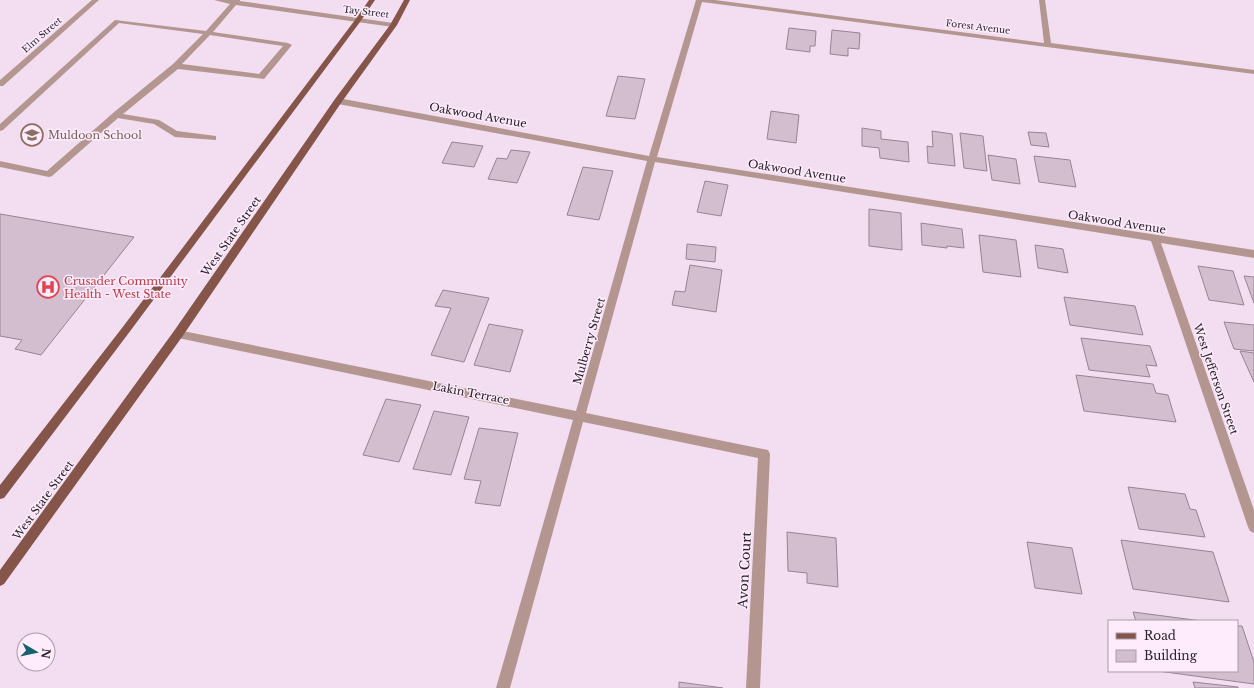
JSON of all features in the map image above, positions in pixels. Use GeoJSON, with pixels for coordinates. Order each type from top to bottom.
{"type":"FeatureCollection","features":[{"type":"Feature","properties":{"kind":"main road"},"geometry":{"type":"LineString","coordinates":[[0,494],[130,325],[358,21],[372,0]]}},
{"type":"Feature","properties":{"kind":"main road","name":"West State Street"},"geometry":{"type":"LineString","coordinates":[[0,580],[178,334],[338,101],[393,25],[407,0]]}},
{"type":"Feature","properties":{"kind":"street","name":"Elm Street"},"geometry":{"type":"LineString","coordinates":[[0,84],[96,0]]}},
{"type":"Feature","properties":{"kind":"street","name":"Tay Street"},"geometry":{"type":"LineString","coordinates":[[217,0],[236,1],[358,21],[393,25]]}},
{"type":"Feature","properties":{"kind":"street","name":"Forest Avenue"},"geometry":{"type":"LineString","coordinates":[[699,0],[1254,72]]}},
{"type":"Feature","properties":{"kind":"street","name":"Mulberry Street"},"geometry":{"type":"LineString","coordinates":[[503,688],[652,158],[699,0]]}},
{"type":"Feature","properties":{"kind":"street"},"geometry":{"type":"LineString","coordinates":[[1042,0],[1048,45]]}},
{"type":"Feature","properties":{"kind":"street"},"geometry":{"type":"LineString","coordinates":[[0,164],[49,174],[116,115],[176,66],[236,1]]}},
{"type":"Feature","properties":{"kind":"street"},"geometry":{"type":"LineString","coordinates":[[0,128],[117,21],[288,45],[261,77],[176,66]]}},
{"type":"Feature","properties":{"kind":"street","name":"Oakwood Avenue"},"geometry":{"type":"LineString","coordinates":[[338,101],[652,158],[1254,254]]}},
{"type":"Feature","properties":{"kind":"street"},"geometry":{"type":"LineString","coordinates":[[116,115],[156,122],[175,134],[213,138]]}},
{"type":"Feature","properties":{"kind":"street","name":"West Jefferson Street"},"geometry":{"type":"LineString","coordinates":[[1155,239],[1254,527]]}},
{"type":"Feature","properties":{"kind":"street","name":"Lakin Terrace"},"geometry":{"type":"LineString","coordinates":[[178,334],[580,415],[764,454]]}},
{"type":"Feature","properties":{"kind":"street","name":"Avon Court"},"geometry":{"type":"LineString","coordinates":[[753,688],[764,454]]}},
{"type":"Feature","properties":{"kind":"building"},"geometry":{"type":"Polygon","coordinates":[[[789,28],[816,31],[815,46],[810,46],[810,52],[786,49],[789,28]]]}},
{"type":"Feature","properties":{"kind":"building"},"geometry":{"type":"Polygon","coordinates":[[[832,30],[860,33],[859,49],[848,48],[848,56],[830,54],[832,30]]]}},
{"type":"Feature","properties":{"kind":"building"},"geometry":{"type":"Polygon","coordinates":[[[618,76],[645,79],[635,119],[606,116],[618,76]]]}},
{"type":"Feature","properties":{"kind":"building"},"geometry":{"type":"Polygon","coordinates":[[[771,111],[799,115],[796,143],[767,139],[771,111]]]}},
{"type":"Feature","properties":{"kind":"building"},"geometry":{"type":"Polygon","coordinates":[[[862,128],[881,131],[881,139],[908,142],[909,162],[880,158],[879,148],[862,146],[862,128]]]}},
{"type":"Feature","properties":{"kind":"building"},"geometry":{"type":"Polygon","coordinates":[[[932,131],[952,134],[955,166],[928,163],[927,146],[933,147],[932,131]]]}},
{"type":"Feature","properties":{"kind":"building"},"geometry":{"type":"Polygon","coordinates":[[[1028,132],[1046,133],[1049,147],[1031,145],[1028,132]]]}},
{"type":"Feature","properties":{"kind":"building"},"geometry":{"type":"Polygon","coordinates":[[[960,133],[983,136],[987,171],[964,168],[960,133]]]}},
{"type":"Feature","properties":{"kind":"building"},"geometry":{"type":"Polygon","coordinates":[[[452,142],[483,146],[474,167],[442,163],[452,142]]]}},
{"type":"Feature","properties":{"kind":"building"},"geometry":{"type":"Polygon","coordinates":[[[511,150],[530,152],[517,183],[488,179],[497,158],[507,159],[511,150]]]}},
{"type":"Feature","properties":{"kind":"building"},"geometry":{"type":"Polygon","coordinates":[[[988,155],[1016,159],[1020,184],[992,180],[988,155]]]}},
{"type":"Feature","properties":{"kind":"building"},"geometry":{"type":"Polygon","coordinates":[[[1034,156],[1070,160],[1076,187],[1039,182],[1034,156]]]}},
{"type":"Feature","properties":{"kind":"building"},"geometry":{"type":"Polygon","coordinates":[[[583,167],[613,171],[599,220],[567,215],[583,167]]]}},
{"type":"Feature","properties":{"kind":"building"},"geometry":{"type":"Polygon","coordinates":[[[705,181],[728,185],[721,216],[697,212],[705,181]]]}},
{"type":"Feature","properties":{"kind":"building"},"geometry":{"type":"Polygon","coordinates":[[[869,209],[901,213],[902,250],[869,246],[869,209]]]}},
{"type":"Feature","properties":{"kind":"building","name":"Crusader Community Health - West State"},"geometry":{"type":"Polygon","coordinates":[[[0,214],[134,237],[41,355],[15,349],[22,340],[0,336],[0,214]]]}},
{"type":"Feature","properties":{"kind":"building"},"geometry":{"type":"Polygon","coordinates":[[[921,223],[962,229],[964,248],[947,246],[947,248],[922,245],[921,223]]]}},
{"type":"Feature","properties":{"kind":"building"},"geometry":{"type":"Polygon","coordinates":[[[979,235],[1016,240],[1021,277],[983,272],[979,235]]]}},
{"type":"Feature","properties":{"kind":"building"},"geometry":{"type":"Polygon","coordinates":[[[687,244],[716,247],[715,262],[686,259],[687,244]]]}},
{"type":"Feature","properties":{"kind":"building"},"geometry":{"type":"Polygon","coordinates":[[[1035,245],[1063,249],[1068,273],[1038,268],[1035,245]]]}},
{"type":"Feature","properties":{"kind":"building"},"geometry":{"type":"Polygon","coordinates":[[[690,265],[722,270],[716,312],[672,305],[675,291],[685,292],[690,265]]]}},
{"type":"Feature","properties":{"kind":"building"},"geometry":{"type":"Polygon","coordinates":[[[1198,266],[1233,271],[1244,305],[1209,300],[1198,266]]]}},
{"type":"Feature","properties":{"kind":"building"},"geometry":{"type":"Polygon","coordinates":[[[1244,276],[1254,277],[1254,303],[1244,276]]]}},
{"type":"Feature","properties":{"kind":"building"},"geometry":{"type":"Polygon","coordinates":[[[443,290],[489,298],[464,362],[431,355],[451,308],[435,306],[443,290]]]}},
{"type":"Feature","properties":{"kind":"building"},"geometry":{"type":"Polygon","coordinates":[[[1064,297],[1135,306],[1143,335],[1070,325],[1064,297]]]}},
{"type":"Feature","properties":{"kind":"building"},"geometry":{"type":"Polygon","coordinates":[[[1224,322],[1254,325],[1254,351],[1234,349],[1224,322]]]}},
{"type":"Feature","properties":{"kind":"building"},"geometry":{"type":"Polygon","coordinates":[[[489,324],[523,330],[510,372],[474,365],[489,324]]]}},
{"type":"Feature","properties":{"kind":"building"},"geometry":{"type":"Polygon","coordinates":[[[1081,338],[1150,346],[1157,366],[1146,365],[1150,377],[1089,370],[1081,338]]]}},
{"type":"Feature","properties":{"kind":"building"},"geometry":{"type":"Polygon","coordinates":[[[1240,351],[1254,353],[1254,382],[1240,351]]]}},
{"type":"Feature","properties":{"kind":"building"},"geometry":{"type":"Polygon","coordinates":[[[1076,375],[1153,384],[1156,393],[1168,395],[1176,422],[1084,411],[1076,375]]]}},
{"type":"Feature","properties":{"kind":"building"},"geometry":{"type":"Polygon","coordinates":[[[386,399],[421,405],[399,462],[363,455],[386,399]]]}},
{"type":"Feature","properties":{"kind":"building"},"geometry":{"type":"Polygon","coordinates":[[[434,411],[469,417],[451,475],[413,469],[434,411]]]}},
{"type":"Feature","properties":{"kind":"building"},"geometry":{"type":"Polygon","coordinates":[[[479,428],[518,433],[500,506],[475,503],[481,481],[464,479],[479,428]]]}},
{"type":"Feature","properties":{"kind":"building"},"geometry":{"type":"Polygon","coordinates":[[[1128,487],[1185,494],[1190,509],[1196,510],[1205,537],[1139,529],[1128,487]]]}},
{"type":"Feature","properties":{"kind":"building"},"geometry":{"type":"Polygon","coordinates":[[[787,532],[836,538],[838,587],[807,583],[807,573],[788,571],[787,532]]]}},
{"type":"Feature","properties":{"kind":"building"},"geometry":{"type":"Polygon","coordinates":[[[1121,540],[1213,552],[1229,602],[1133,589],[1121,540]]]}},
{"type":"Feature","properties":{"kind":"building"},"geometry":{"type":"Polygon","coordinates":[[[1027,542],[1072,548],[1082,594],[1035,588],[1027,542]]]}},
{"type":"Feature","properties":{"kind":"building"},"geometry":{"type":"Polygon","coordinates":[[[1133,612],[1194,620],[1136,620],[1133,612]]]}},
{"type":"Feature","properties":{"kind":"building"},"geometry":{"type":"Polygon","coordinates":[[[1238,626],[1242,626],[1254,662],[1254,684],[1165,672],[1238,672],[1238,626]]]}},
{"type":"Feature","properties":{"kind":"building"},"geometry":{"type":"Polygon","coordinates":[[[679,682],[723,688],[679,688],[679,682]]]}},
{"type":"Feature","properties":{"kind":"building"},"geometry":{"type":"Polygon","coordinates":[[[1193,682],[1238,687],[1238,688],[1195,688],[1193,682]]]}},
{"type":"Feature","properties":{"kind":"place","name":"Muldoon School"},"geometry":{"type":"Point","coordinates":[32,135]}},
{"type":"Feature","properties":{"kind":"place","name":"Crusader Community Health - West State"},"geometry":{"type":"Point","coordinates":[48,287]}}]}
